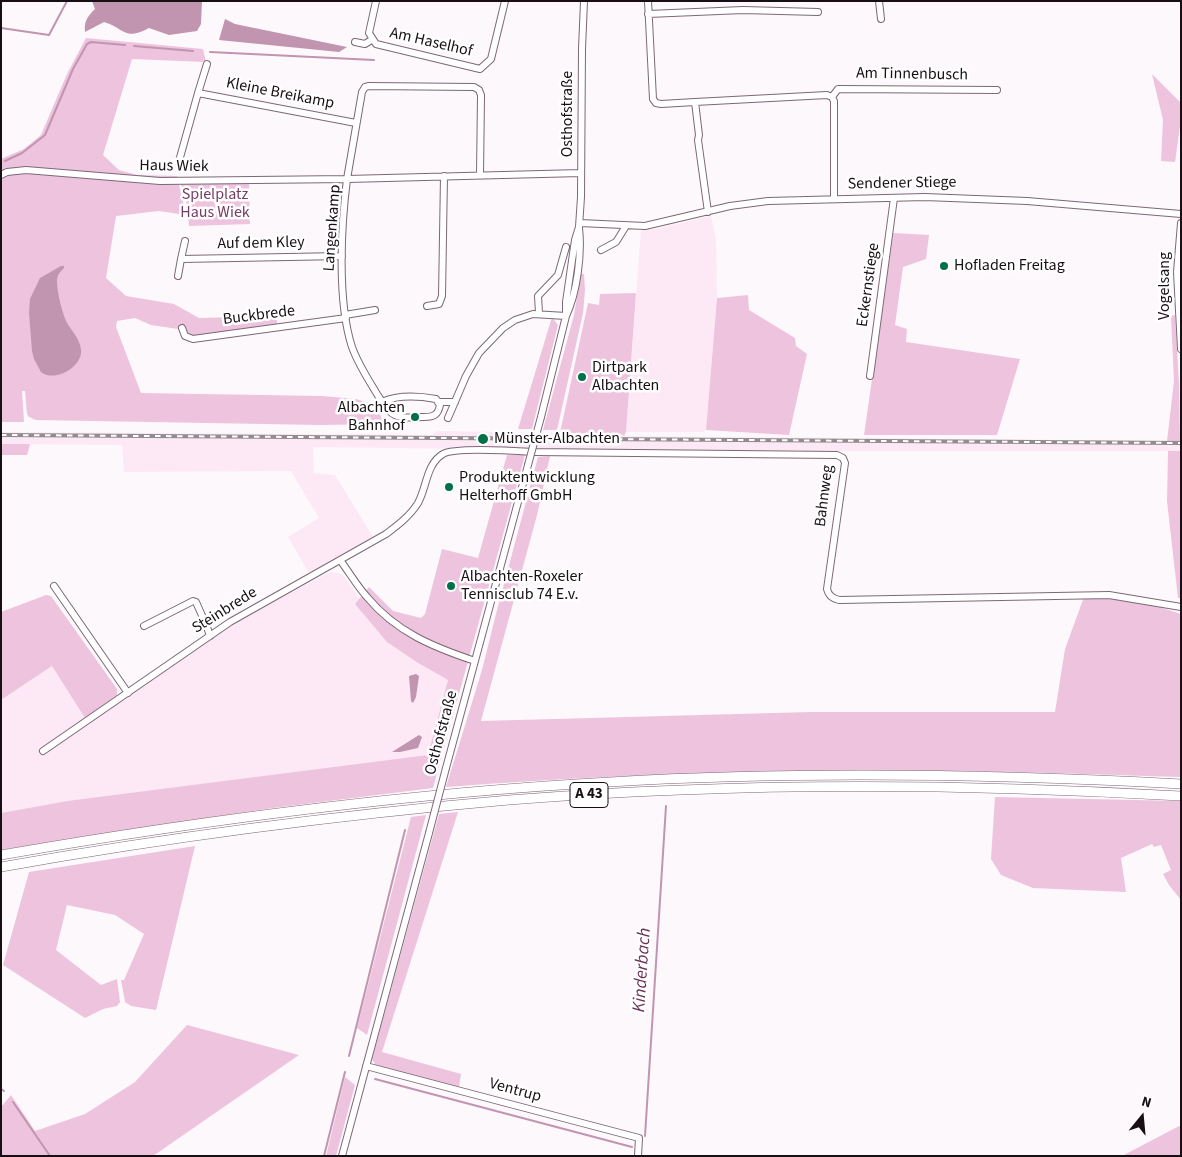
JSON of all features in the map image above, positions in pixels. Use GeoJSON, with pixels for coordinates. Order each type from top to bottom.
{"type":"FeatureCollection","features":[{"type":"Feature","properties":{"kind":"highway","name":"A 43"},"geometry":{"type":"LineString","coordinates":[[1,855],[274,812],[396,798],[610,782],[861,775],[1004,777],[1181,784]]}},
{"type":"Feature","properties":{"kind":"highway","name":"A 43"},"geometry":{"type":"LineString","coordinates":[[1,867],[276,824],[398,810],[611,794],[708,789],[861,786],[1004,788],[1181,796]]}},
{"type":"Feature","properties":{"kind":"street","name":"Am Haselhof"},"geometry":{"type":"LineString","coordinates":[[376,1],[369,33],[376,44],[480,69],[491,59],[505,1]]}},
{"type":"Feature","properties":{"kind":"street","name":"Osthofstraße"},"geometry":{"type":"LineString","coordinates":[[342,1156],[541,417],[566,316],[566,302],[575,240],[580,225],[584,1]]}},
{"type":"Feature","properties":{"kind":"street"},"geometry":{"type":"LineString","coordinates":[[648,1],[648,14],[743,10],[818,12]]}},
{"type":"Feature","properties":{"kind":"street"},"geometry":{"type":"LineString","coordinates":[[879,1],[881,19]]}},
{"type":"Feature","properties":{"kind":"street","name":"Am Tinnenbusch"},"geometry":{"type":"LineString","coordinates":[[648,14],[653,99],[656,103],[832,96],[838,89],[844,88],[997,90]]}},
{"type":"Feature","properties":{"kind":"street","name":"Am Haselhof"},"geometry":{"type":"LineString","coordinates":[[355,42],[365,44],[373,38]]}},
{"type":"Feature","properties":{"kind":"street","name":"Kleine Breikamp"},"geometry":{"type":"LineString","coordinates":[[179,161],[206,64]]}},
{"type":"Feature","properties":{"kind":"street"},"geometry":{"type":"LineString","coordinates":[[348,179],[362,92],[365,87],[369,86],[476,88],[479,90],[481,95],[480,175]]}},
{"type":"Feature","properties":{"kind":"street","name":"Kleine Breikamp"},"geometry":{"type":"LineString","coordinates":[[198,93],[356,123]]}},
{"type":"Feature","properties":{"kind":"street"},"geometry":{"type":"LineString","coordinates":[[832,96],[834,101],[834,199]]}},
{"type":"Feature","properties":{"kind":"street"},"geometry":{"type":"LineString","coordinates":[[695,102],[708,212]]}},
{"type":"Feature","properties":{"kind":"street","name":"Haus Wiek"},"geometry":{"type":"LineString","coordinates":[[1,175],[7,172],[30,170],[160,182],[348,179]]}},
{"type":"Feature","properties":{"kind":"street","name":"Langenkamp"},"geometry":{"type":"LineString","coordinates":[[438,402],[440,405],[438,413],[432,417],[402,417],[394,415],[382,402],[359,363],[352,347],[346,316],[342,256],[348,179],[581,173]]}},
{"type":"Feature","properties":{"kind":"street"},"geometry":{"type":"LineString","coordinates":[[427,306],[439,304],[442,296],[444,176]]}},
{"type":"Feature","properties":{"kind":"street","name":"Sendener Stiege"},"geometry":{"type":"LineString","coordinates":[[580,225],[655,225],[737,205],[768,200],[948,197],[1027,201],[1181,214]]}},
{"type":"Feature","properties":{"kind":"street","name":"Eckernstiege"},"geometry":{"type":"LineString","coordinates":[[870,376],[894,198]]}},
{"type":"Feature","properties":{"kind":"street","name":"Vogelsang"},"geometry":{"type":"LineString","coordinates":[[1181,223],[1177,272],[1181,349]]}},
{"type":"Feature","properties":{"kind":"street"},"geometry":{"type":"LineString","coordinates":[[601,250],[616,242],[626,226]]}},
{"type":"Feature","properties":{"kind":"street"},"geometry":{"type":"LineString","coordinates":[[178,276],[185,241]]}},
{"type":"Feature","properties":{"kind":"street"},"geometry":{"type":"LineString","coordinates":[[539,313],[538,296],[558,275],[566,247]]}},
{"type":"Feature","properties":{"kind":"street","name":"Auf dem Kley"},"geometry":{"type":"LineString","coordinates":[[181,259],[342,256]]}},
{"type":"Feature","properties":{"kind":"street"},"geometry":{"type":"LineString","coordinates":[[346,316],[375,310]]}},
{"type":"Feature","properties":{"kind":"street"},"geometry":{"type":"LineString","coordinates":[[448,418],[479,353],[503,328],[524,316],[539,313],[566,316]]}},
{"type":"Feature","properties":{"kind":"street","name":"Buckbrede"},"geometry":{"type":"LineString","coordinates":[[182,328],[186,336],[193,339],[346,316]]}},
{"type":"Feature","properties":{"kind":"street"},"geometry":{"type":"LineString","coordinates":[[382,402],[398,397],[430,398],[438,402],[455,402]]}},
{"type":"Feature","properties":{"kind":"street","name":"Bahnweg"},"geometry":{"type":"LineString","coordinates":[[434,460],[445,452],[489,450],[659,454],[836,455],[843,458],[845,463],[827,588],[829,595],[834,599],[1109,594],[1181,607]]}},
{"type":"Feature","properties":{"kind":"street","name":"Steinbrede"},"geometry":{"type":"LineString","coordinates":[[42,751],[230,622],[386,534],[403,522],[418,502],[434,460]]}},
{"type":"Feature","properties":{"kind":"street"},"geometry":{"type":"LineString","coordinates":[[340,560],[366,597],[396,625],[415,638],[439,649],[475,661]]}},
{"type":"Feature","properties":{"kind":"street"},"geometry":{"type":"LineString","coordinates":[[54,586],[128,692]]}},
{"type":"Feature","properties":{"kind":"street"},"geometry":{"type":"LineString","coordinates":[[144,626],[193,601],[196,602],[210,636]]}},
{"type":"Feature","properties":{"kind":"street","name":"Ventrup"},"geometry":{"type":"LineString","coordinates":[[366,1066],[639,1138],[638,1156]]}},
{"type":"Feature","properties":{"kind":"shaded area"},"geometry":{"type":"Polygon","coordinates":[[[92,1],[202,1],[201,24],[197,31],[169,35],[149,28],[135,34],[130,34],[104,22],[85,32],[87,19],[95,9],[92,1]]]}},
{"type":"Feature","properties":{"kind":"shaded area"},"geometry":{"type":"Polygon","coordinates":[[[225,19],[235,24],[347,47],[339,52],[219,40],[225,19]]]}},
{"type":"Feature","properties":{"kind":"shaded area"},"geometry":{"type":"Polygon","coordinates":[[[711,216],[716,239],[717,298],[706,430],[702,432],[626,432],[641,230],[656,229],[711,216]]]}},
{"type":"Feature","properties":{"kind":"shaded area"},"geometry":{"type":"Polygon","coordinates":[[[64,266],[64,268],[58,275],[57,281],[60,302],[65,319],[81,350],[80,356],[73,367],[67,372],[53,376],[41,372],[34,359],[29,313],[30,299],[40,278],[64,266]]]}},
{"type":"Feature","properties":{"kind":"shaded area"},"geometry":{"type":"Polygon","coordinates":[[[438,431],[621,434],[624,436],[1181,441],[1181,451],[624,451],[313,447],[314,473],[335,475],[373,537],[309,573],[288,537],[319,518],[291,471],[124,472],[122,445],[1,444],[1,432],[432,435],[438,431]]]}},
{"type":"Feature","properties":{"kind":"shaded area"},"geometry":{"type":"Polygon","coordinates":[[[332,572],[339,573],[344,577],[360,599],[355,604],[418,663],[448,680],[428,756],[67,801],[1,813],[1,700],[52,666],[89,723],[232,624],[332,572]]]}},
{"type":"Feature","properties":{"kind":"shaded area"},"geometry":{"type":"Polygon","coordinates":[[[416,674],[419,676],[416,697],[413,703],[411,701],[409,676],[416,674]]]}},
{"type":"Feature","properties":{"kind":"shaded area"},"geometry":{"type":"Polygon","coordinates":[[[419,735],[422,737],[418,748],[392,752],[419,735]]]}},
{"type":"Feature","properties":{"kind":"green space"},"geometry":{"type":"Polygon","coordinates":[[[86,38],[203,49],[206,62],[132,59],[103,155],[119,170],[137,175],[177,176],[186,215],[159,211],[116,216],[106,278],[126,296],[174,304],[199,318],[277,316],[277,324],[192,336],[185,330],[151,325],[135,318],[117,321],[116,327],[141,393],[322,396],[356,399],[371,404],[380,414],[382,421],[376,424],[321,425],[36,420],[27,414],[25,391],[22,391],[24,422],[1,422],[1,159],[24,149],[41,135],[67,74],[86,38]]]}},
{"type":"Feature","properties":{"kind":"green space"},"geometry":{"type":"Polygon","coordinates":[[[1152,74],[1181,103],[1181,119],[1175,162],[1161,161],[1163,120],[1152,74]]]}},
{"type":"Feature","properties":{"kind":"green space","name":"Spielplatz Haus Wiek"},"geometry":{"type":"Polygon","coordinates":[[[249,183],[250,224],[189,226],[188,209],[181,184],[249,183]]]}},
{"type":"Feature","properties":{"kind":"green space"},"geometry":{"type":"Polygon","coordinates":[[[893,233],[929,235],[926,259],[903,267],[895,325],[907,329],[906,342],[1020,359],[997,435],[864,435],[893,233]]]}},
{"type":"Feature","properties":{"kind":"green space"},"geometry":{"type":"Polygon","coordinates":[[[581,274],[584,274],[585,290],[583,313],[557,430],[543,430],[574,315],[581,274]]]}},
{"type":"Feature","properties":{"kind":"green space"},"geometry":{"type":"Polygon","coordinates":[[[636,293],[626,432],[624,436],[621,434],[560,433],[588,303],[599,305],[600,294],[636,293]]]}},
{"type":"Feature","properties":{"kind":"green space"},"geometry":{"type":"Polygon","coordinates":[[[748,295],[749,310],[795,338],[796,346],[807,354],[789,435],[706,430],[717,298],[748,295]]]}},
{"type":"Feature","properties":{"kind":"green space"},"geometry":{"type":"Polygon","coordinates":[[[1175,315],[1180,441],[1167,441],[1174,381],[1171,316],[1175,315]]]}},
{"type":"Feature","properties":{"kind":"green space"},"geometry":{"type":"Polygon","coordinates":[[[552,317],[558,325],[532,429],[518,429],[552,317]]]}},
{"type":"Feature","properties":{"kind":"green space"},"geometry":{"type":"Polygon","coordinates":[[[1,444],[30,444],[27,455],[1,455],[1,444]]]}},
{"type":"Feature","properties":{"kind":"green space"},"geometry":{"type":"Polygon","coordinates":[[[1168,451],[1181,451],[1181,598],[1178,598],[1167,501],[1168,451]]]}},
{"type":"Feature","properties":{"kind":"green space"},"geometry":{"type":"Polygon","coordinates":[[[507,455],[525,455],[433,788],[273,808],[1,850],[1,813],[67,801],[428,755],[448,680],[387,642],[355,604],[369,587],[393,611],[421,618],[425,614],[442,549],[478,558],[507,455]]]}},
{"type":"Feature","properties":{"kind":"green space"},"geometry":{"type":"Polygon","coordinates":[[[550,456],[537,515],[481,721],[811,712],[1055,712],[1065,649],[1084,597],[1110,597],[1137,600],[1181,614],[1181,777],[980,772],[808,772],[601,777],[446,787],[482,670],[538,457],[550,456]]]}},
{"type":"Feature","properties":{"kind":"green space"},"geometry":{"type":"Polygon","coordinates":[[[46,595],[51,596],[117,689],[117,695],[85,718],[52,666],[1,700],[1,612],[46,595]]]}},
{"type":"Feature","properties":{"kind":"green space"},"geometry":{"type":"Polygon","coordinates":[[[995,797],[1181,801],[1181,900],[1163,874],[1171,870],[1161,845],[1154,847],[1152,844],[1121,858],[1126,892],[1033,888],[1001,875],[991,859],[995,797]]]}},
{"type":"Feature","properties":{"kind":"green space"},"geometry":{"type":"Polygon","coordinates":[[[458,812],[382,1052],[461,1074],[459,1087],[376,1066],[372,1059],[439,814],[458,812]]]}},
{"type":"Feature","properties":{"kind":"green space"},"geometry":{"type":"Polygon","coordinates":[[[426,815],[367,1035],[357,1028],[411,817],[426,815]]]}},
{"type":"Feature","properties":{"kind":"green space"},"geometry":{"type":"Polygon","coordinates":[[[195,846],[156,1010],[131,1006],[125,1002],[121,980],[124,980],[144,934],[115,915],[67,905],[56,950],[101,985],[117,979],[120,1002],[117,1006],[103,1009],[85,1018],[3,965],[29,872],[195,846]]]}},
{"type":"Feature","properties":{"kind":"green space"},"geometry":{"type":"Polygon","coordinates":[[[187,1025],[299,1055],[153,1156],[1,1156],[1,1107],[11,1095],[35,1131],[85,1114],[135,1082],[187,1025]]]}},
{"type":"Feature","properties":{"kind":"green space"},"geometry":{"type":"Polygon","coordinates":[[[345,1077],[355,1085],[336,1156],[326,1156],[345,1077]]]}},
{"type":"Feature","properties":{"kind":"green space"},"geometry":{"type":"Polygon","coordinates":[[[1181,1125],[1181,1156],[1122,1156],[1181,1125]]]}},
{"type":"Feature","properties":{"kind":"waterway"},"geometry":{"type":"LineString","coordinates":[[1,28],[49,35],[67,1]]}},
{"type":"Feature","properties":{"kind":"waterway"},"geometry":{"type":"LineString","coordinates":[[5,161],[22,153],[45,135],[73,69],[87,44],[91,42],[125,45]]}},
{"type":"Feature","properties":{"kind":"waterway"},"geometry":{"type":"LineString","coordinates":[[134,46],[193,51]]}},
{"type":"Feature","properties":{"kind":"waterway"},"geometry":{"type":"LineString","coordinates":[[210,52],[374,60]]}},
{"type":"Feature","properties":{"kind":"waterway","name":"Kinderbach"},"geometry":{"type":"LineString","coordinates":[[645,1136],[666,806]]}},
{"type":"Feature","properties":{"kind":"waterway"},"geometry":{"type":"LineString","coordinates":[[349,1056],[405,830]]}},
{"type":"Feature","properties":{"kind":"waterway","name":"Kinderbach"},"geometry":{"type":"LineString","coordinates":[[324,1156],[345,1072]]}},
{"type":"Feature","properties":{"kind":"waterway","name":"Kinderbach"},"geometry":{"type":"LineString","coordinates":[[375,1079],[632,1147]]}},
{"type":"Feature","properties":{"kind":"waterway"},"geometry":{"type":"LineString","coordinates":[[13,1102],[50,1156]]}},
{"type":"Feature","properties":{"kind":"railway"},"geometry":{"type":"LineString","coordinates":[[1,435],[1181,443]]}},
{"type":"Feature","properties":{"kind":"place","name":"Hofladen Freitag"},"geometry":{"type":"Point","coordinates":[944,266]}},
{"type":"Feature","properties":{"kind":"place","name":"Dirtpark Albachten"},"geometry":{"type":"Point","coordinates":[582,377]}},
{"type":"Feature","properties":{"kind":"place","name":"Albachten Bahnhof"},"geometry":{"type":"Point","coordinates":[415,417]}},
{"type":"Feature","properties":{"kind":"place","name":"Münster-Albachten"},"geometry":{"type":"Point","coordinates":[483,439]}},
{"type":"Feature","properties":{"kind":"place","name":"Produktentwicklung Helterhoff GmbH"},"geometry":{"type":"Point","coordinates":[449,487]}},
{"type":"Feature","properties":{"kind":"place","name":"Albachten-Roxeler Tennisclub 74 E.v."},"geometry":{"type":"Point","coordinates":[451,586]}}]}
